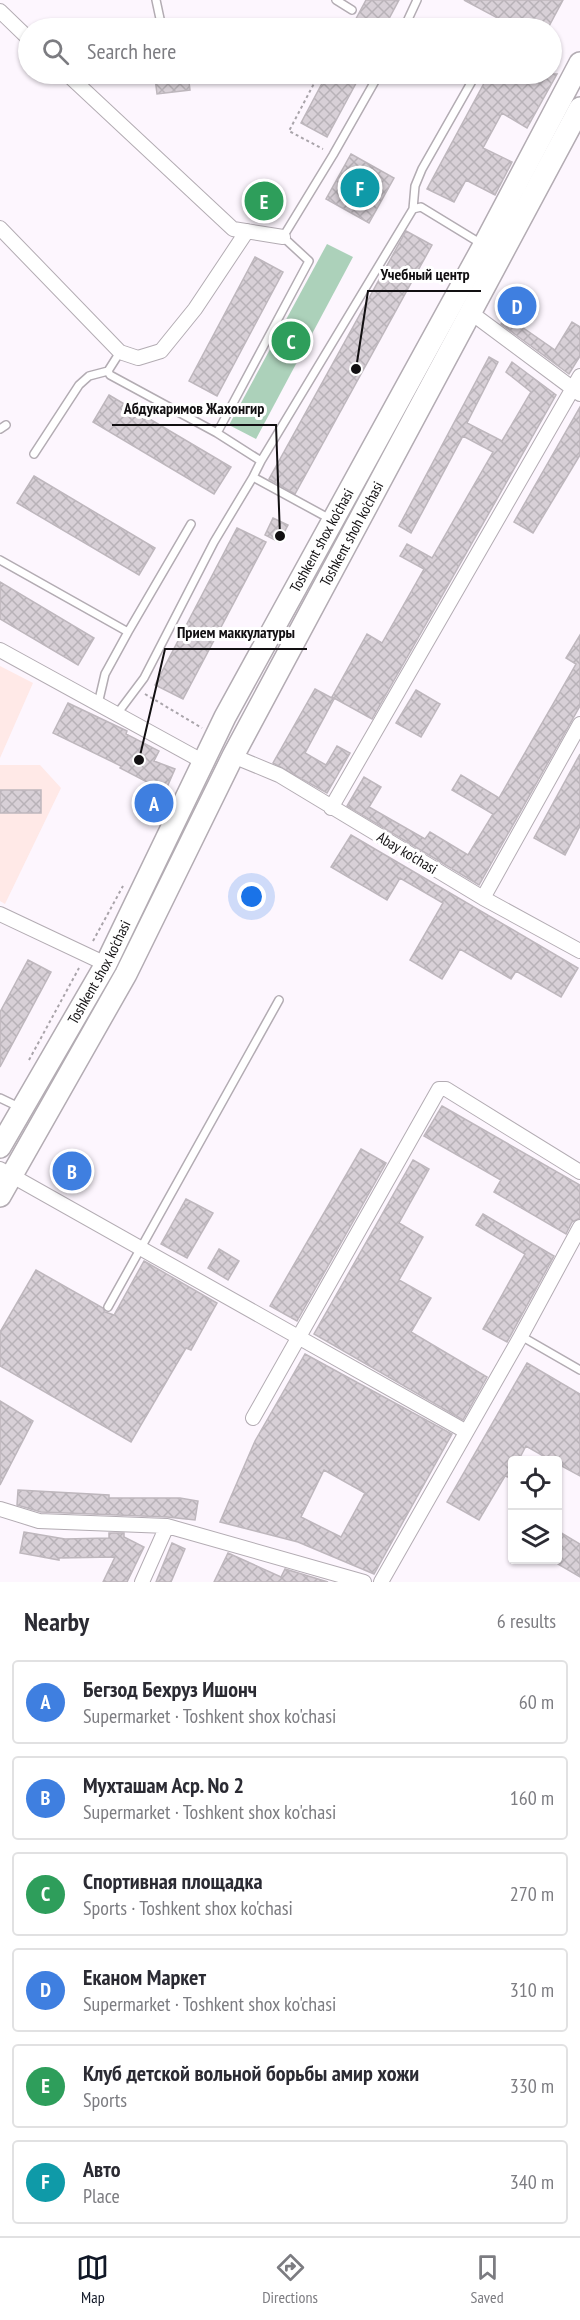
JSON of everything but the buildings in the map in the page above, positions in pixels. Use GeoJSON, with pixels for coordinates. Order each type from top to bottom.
{"type":"FeatureCollection","features":[{"type":"Feature","properties":{"kind":"main road","name":"Toshkent shox ko'chasi"},"geometry":{"type":"LineString","coordinates":[[470,312],[492,250],[580,63]]}},
{"type":"Feature","properties":{"kind":"main road","name":"Toshkent shox ko'chasi"},"geometry":{"type":"LineString","coordinates":[[0,1147],[106,964],[201,753],[332,520],[492,250],[580,108]]}},
{"type":"Feature","properties":{"kind":"main road","name":"Toshkent shoh ko'chasi"},"geometry":{"type":"LineString","coordinates":[[229,765],[470,312]]}},
{"type":"Feature","properties":{"kind":"main road"},"geometry":{"type":"LineString","coordinates":[[201,753],[229,765]]}},
{"type":"Feature","properties":{"kind":"main road","name":"Toshkent shox ko'chasi"},"geometry":{"type":"LineString","coordinates":[[0,1196],[6,1172],[126,974],[229,765]]}},
{"type":"Feature","properties":{"kind":"street"},"geometry":{"type":"LineString","coordinates":[[0,11],[18,28]]}},
{"type":"Feature","properties":{"kind":"street"},"geometry":{"type":"LineString","coordinates":[[78,84],[233,229],[283,237]]}},
{"type":"Feature","properties":{"kind":"street"},"geometry":{"type":"LineString","coordinates":[[0,228],[120,352],[138,358],[162,351],[214,282],[247,231]]}},
{"type":"Feature","properties":{"kind":"street"},"geometry":{"type":"LineString","coordinates":[[331,808],[578,386],[470,312]]}},
{"type":"Feature","properties":{"kind":"street"},"geometry":{"type":"LineString","coordinates":[[0,650],[117,714],[201,753]]}},
{"type":"Feature","properties":{"kind":"street"},"geometry":{"type":"LineString","coordinates":[[483,898],[580,724]]}},
{"type":"Feature","properties":{"kind":"street","name":"Abay ko'chasi"},"geometry":{"type":"LineString","coordinates":[[229,765],[279,775],[483,898],[580,951]]}},
{"type":"Feature","properties":{"kind":"street"},"geometry":{"type":"LineString","coordinates":[[0,914],[106,964]]}},
{"type":"Feature","properties":{"kind":"street"},"geometry":{"type":"LineString","coordinates":[[253,1418],[439,1089],[446,1089],[580,1172]]}},
{"type":"Feature","properties":{"kind":"street"},"geometry":{"type":"LineString","coordinates":[[6,1172],[298,1339],[465,1431]]}},
{"type":"Feature","properties":{"kind":"street"},"geometry":{"type":"LineString","coordinates":[[381,1582],[521,1336],[580,1227]]}},
{"type":"Feature","properties":{"kind":"street"},"geometry":{"type":"LineString","coordinates":[[0,1509],[39,1521],[166,1526],[364,1582]]}},
{"type":"Feature","properties":{"kind":"street"},"geometry":{"type":"LineString","coordinates":[[142,1582],[166,1526]]}},
{"type":"Feature","properties":{"kind":"lane"},"geometry":{"type":"LineString","coordinates":[[156,0],[160,18]]}},
{"type":"Feature","properties":{"kind":"lane"},"geometry":{"type":"LineString","coordinates":[[336,0],[352,10]]}},
{"type":"Feature","properties":{"kind":"lane"},"geometry":{"type":"LineString","coordinates":[[409,18],[417,0]]}},
{"type":"Feature","properties":{"kind":"lane"},"geometry":{"type":"LineString","coordinates":[[217,433],[309,261],[283,237],[373,84]]}},
{"type":"Feature","properties":{"kind":"lane"},"geometry":{"type":"LineString","coordinates":[[117,714],[144,678],[214,542],[413,209],[415,186],[422,169],[470,84]]}},
{"type":"Feature","properties":{"kind":"lane"},"geometry":{"type":"LineString","coordinates":[[413,209],[421,207],[492,250]]}},
{"type":"Feature","properties":{"kind":"lane"},"geometry":{"type":"LineString","coordinates":[[34,454],[79,385],[89,376],[108,371],[120,352]]}},
{"type":"Feature","properties":{"kind":"lane"},"geometry":{"type":"LineString","coordinates":[[108,371],[110,375],[139,393],[217,433],[261,461]]}},
{"type":"Feature","properties":{"kind":"lane"},"geometry":{"type":"LineString","coordinates":[[253,477],[332,520]]}},
{"type":"Feature","properties":{"kind":"lane"},"geometry":{"type":"LineString","coordinates":[[98,704],[105,674],[191,524]]}},
{"type":"Feature","properties":{"kind":"lane"},"geometry":{"type":"LineString","coordinates":[[0,560],[128,632]]}},
{"type":"Feature","properties":{"kind":"lane"},"geometry":{"type":"LineString","coordinates":[[108,1307],[279,1000]]}},
{"type":"Feature","properties":{"kind":"lane"},"geometry":{"type":"LineString","coordinates":[[0,1098],[23,1109]]}},
{"type":"Feature","properties":{"kind":"lane"},"geometry":{"type":"LineString","coordinates":[[521,1336],[580,1370]]}},
{"type":"Feature","properties":{"kind":"path"},"geometry":{"type":"LineString","coordinates":[[314,84],[289,131],[333,155]]}},
{"type":"Feature","properties":{"kind":"path"},"geometry":{"type":"LineString","coordinates":[[135,691],[202,727],[201,753]]}},
{"type":"Feature","properties":{"kind":"path"},"geometry":{"type":"LineString","coordinates":[[28,1062],[86,954]]}},
{"type":"Feature","properties":{"kind":"shaded area"},"geometry":{"type":"Polygon","coordinates":[[[0,666],[33,683],[0,758],[0,666]]]}},
{"type":"Feature","properties":{"kind":"shaded area"},"geometry":{"type":"Polygon","coordinates":[[[0,765],[40,765],[61,788],[5,904],[0,901],[0,765]]]}},
{"type":"Feature","properties":{"kind":"green space"},"geometry":{"type":"Polygon","coordinates":[[[327,244],[353,257],[256,439],[229,425],[327,244]]]}},
{"type":"Feature","properties":{"kind":"place","name":"Авто"},"geometry":{"type":"Point","coordinates":[360,188]}},
{"type":"Feature","properties":{"kind":"place","name":"Клуб детской вольной борьбы амир хожи"},"geometry":{"type":"Point","coordinates":[264,201]}},
{"type":"Feature","properties":{"kind":"place","name":"Еканом Маркет"},"geometry":{"type":"Point","coordinates":[517,306]}},
{"type":"Feature","properties":{"kind":"place","name":"Спортивная площадка"},"geometry":{"type":"Point","coordinates":[291,341]}},
{"type":"Feature","properties":{"kind":"place","name":"Учебный центр"},"geometry":{"type":"Point","coordinates":[356,369]}},
{"type":"Feature","properties":{"kind":"place","name":"Абдукаримов Жахонгир"},"geometry":{"type":"Point","coordinates":[280,536]}},
{"type":"Feature","properties":{"kind":"place","name":"Прием маккулатуры"},"geometry":{"type":"Point","coordinates":[139,760]}},
{"type":"Feature","properties":{"kind":"place","name":"Бегзод Бехруз Ишонч"},"geometry":{"type":"Point","coordinates":[154,803]}},
{"type":"Feature","properties":{"kind":"place","name":"Мухташам Аср. No 2"},"geometry":{"type":"Point","coordinates":[72,1171]}}]}
